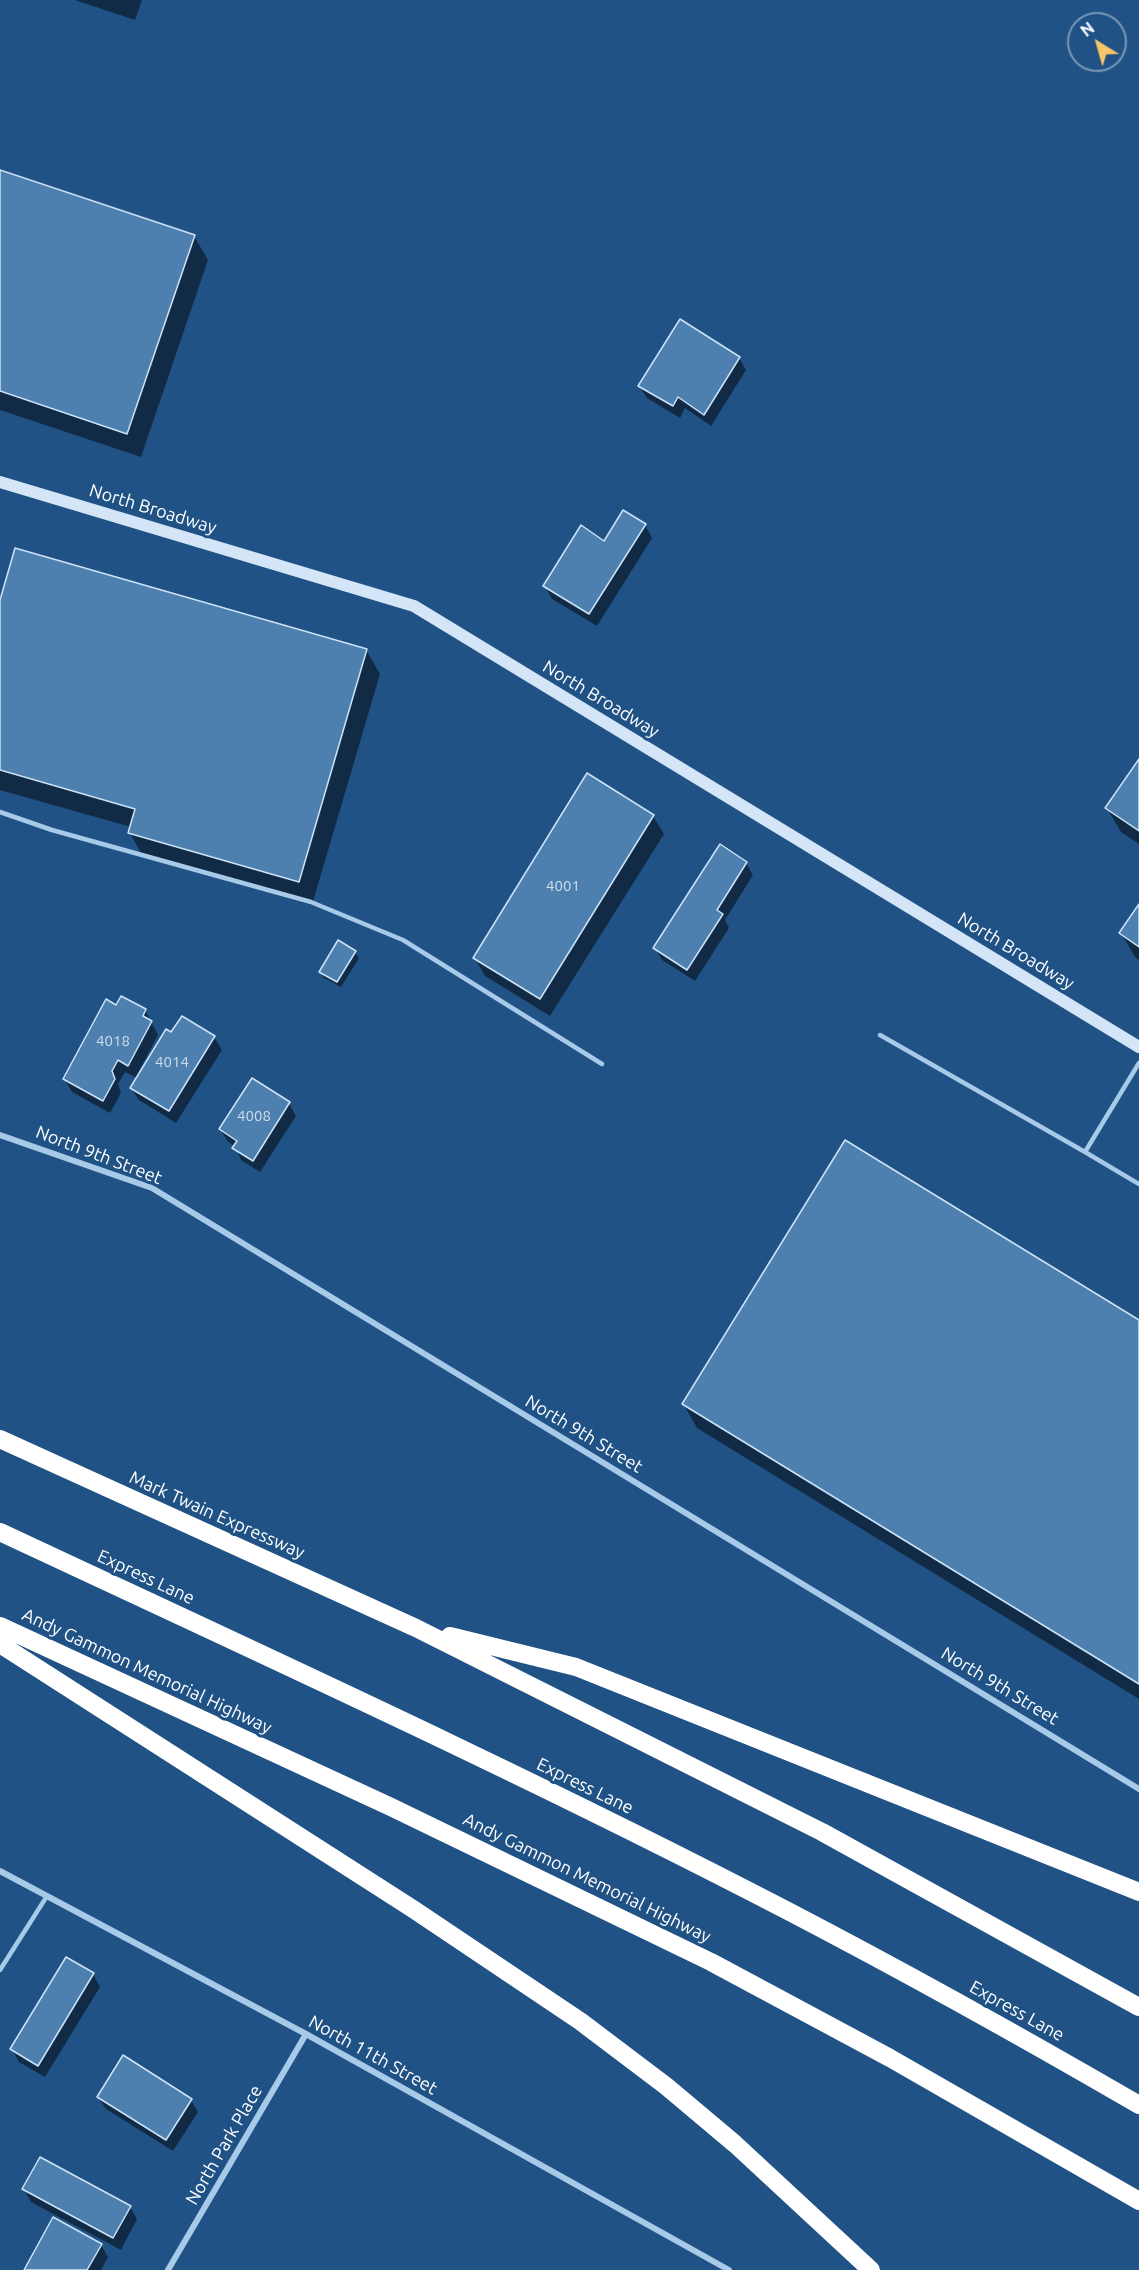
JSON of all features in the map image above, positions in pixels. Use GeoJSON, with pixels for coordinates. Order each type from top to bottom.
{"type":"FeatureCollection","features":[{"type":"Feature","properties":{"kind":"highway","name":"Mark Twain Expressway"},"geometry":{"type":"LineString","coordinates":[[0,1439],[416,1628]]}},
{"type":"Feature","properties":{"kind":"highway","name":"Express Lane"},"geometry":{"type":"LineString","coordinates":[[0,1532],[426,1732],[667,1849],[788,1911],[992,2021],[1139,2105]]}},
{"type":"Feature","properties":{"kind":"highway","name":"Andy Gammon Memorial Highway"},"geometry":{"type":"LineString","coordinates":[[0,1626],[402,1812],[711,1962],[890,2058],[1139,2201]]}},
{"type":"Feature","properties":{"kind":"highway"},"geometry":{"type":"LineString","coordinates":[[416,1628],[576,1667],[1139,1892]]}},
{"type":"Feature","properties":{"kind":"highway"},"geometry":{"type":"LineString","coordinates":[[416,1628],[822,1832],[1139,2007]]}},
{"type":"Feature","properties":{"kind":"highway"},"geometry":{"type":"LineString","coordinates":[[0,1644],[413,1909],[580,2021],[666,2086],[735,2144],[871,2270]]}},
{"type":"Feature","properties":{"kind":"main road","name":"North Broadway"},"geometry":{"type":"LineString","coordinates":[[0,482],[414,606],[1139,1047]]}},
{"type":"Feature","properties":{"kind":"street","name":"North 9th Street"},"geometry":{"type":"LineString","coordinates":[[0,1135],[152,1188],[1139,1789]]}},
{"type":"Feature","properties":{"kind":"street","name":"North 11th Street"},"geometry":{"type":"LineString","coordinates":[[0,1871],[306,2034],[729,2270]]}},
{"type":"Feature","properties":{"kind":"street","name":"North Park Place"},"geometry":{"type":"LineString","coordinates":[[168,2270],[306,2034]]}},
{"type":"Feature","properties":{"kind":"lane"},"geometry":{"type":"LineString","coordinates":[[0,812],[52,830],[311,902],[403,940],[602,1064]]}},
{"type":"Feature","properties":{"kind":"lane"},"geometry":{"type":"LineString","coordinates":[[880,1035],[1139,1184]]}},
{"type":"Feature","properties":{"kind":"lane"},"geometry":{"type":"LineString","coordinates":[[1085,1152],[1139,1063]]}},
{"type":"Feature","properties":{"kind":"lane"},"geometry":{"type":"LineString","coordinates":[[0,1970],[47,1896]]}},
{"type":"Feature","properties":{"kind":"building"},"geometry":{"type":"Polygon","coordinates":[[[0,170],[195,235],[127,434],[0,391],[0,170]]]}},
{"type":"Feature","properties":{"kind":"building"},"geometry":{"type":"Polygon","coordinates":[[[680,319],[740,357],[704,415],[678,397],[673,406],[638,386],[680,319]]]}},
{"type":"Feature","properties":{"kind":"building"},"geometry":{"type":"Polygon","coordinates":[[[623,510],[646,524],[589,614],[543,586],[581,525],[604,541],[623,510]]]}},
{"type":"Feature","properties":{"kind":"building"},"geometry":{"type":"Polygon","coordinates":[[[15,548],[367,649],[299,882],[128,833],[135,809],[0,770],[0,600],[15,548]]]}},
{"type":"Feature","properties":{"kind":"building"},"geometry":{"type":"Polygon","coordinates":[[[1139,759],[1139,831],[1105,808],[1139,759]]]}},
{"type":"Feature","properties":{"kind":"building"},"geometry":{"type":"Polygon","coordinates":[[[587,773],[654,815],[540,999],[473,958],[587,773]]]}},
{"type":"Feature","properties":{"kind":"building"},"geometry":{"type":"Polygon","coordinates":[[[720,844],[747,862],[717,910],[723,914],[687,970],[653,948],[720,844]]]}},
{"type":"Feature","properties":{"kind":"building"},"geometry":{"type":"Polygon","coordinates":[[[1139,904],[1139,947],[1119,933],[1139,904]]]}},
{"type":"Feature","properties":{"kind":"building"},"geometry":{"type":"Polygon","coordinates":[[[338,940],[356,951],[337,982],[319,972],[338,940]]]}},
{"type":"Feature","properties":{"kind":"building"},"geometry":{"type":"Polygon","coordinates":[[[121,996],[146,1009],[143,1016],[152,1021],[128,1066],[118,1060],[112,1071],[115,1079],[103,1101],[63,1079],[106,999],[116,1005],[121,996]]]}},
{"type":"Feature","properties":{"kind":"building"},"geometry":{"type":"Polygon","coordinates":[[[182,1016],[215,1036],[169,1111],[130,1088],[166,1029],[171,1032],[182,1016]]]}},
{"type":"Feature","properties":{"kind":"building"},"geometry":{"type":"Polygon","coordinates":[[[252,1078],[290,1102],[253,1161],[232,1148],[237,1141],[219,1129],[252,1078]]]}},
{"type":"Feature","properties":{"kind":"building"},"geometry":{"type":"Polygon","coordinates":[[[845,1140],[1139,1320],[1139,1684],[682,1404],[845,1140]]]}},
{"type":"Feature","properties":{"kind":"building"},"geometry":{"type":"Polygon","coordinates":[[[66,1957],[94,1973],[38,2066],[10,2049],[66,1957]]]}},
{"type":"Feature","properties":{"kind":"building"},"geometry":{"type":"Polygon","coordinates":[[[123,2055],[192,2099],[166,2140],[97,2097],[123,2055]]]}},
{"type":"Feature","properties":{"kind":"building"},"geometry":{"type":"Polygon","coordinates":[[[40,2157],[131,2206],[113,2238],[22,2189],[40,2157]]]}},
{"type":"Feature","properties":{"kind":"building"},"geometry":{"type":"Polygon","coordinates":[[[53,2217],[102,2244],[87,2270],[24,2270],[53,2217]]]}}]}
